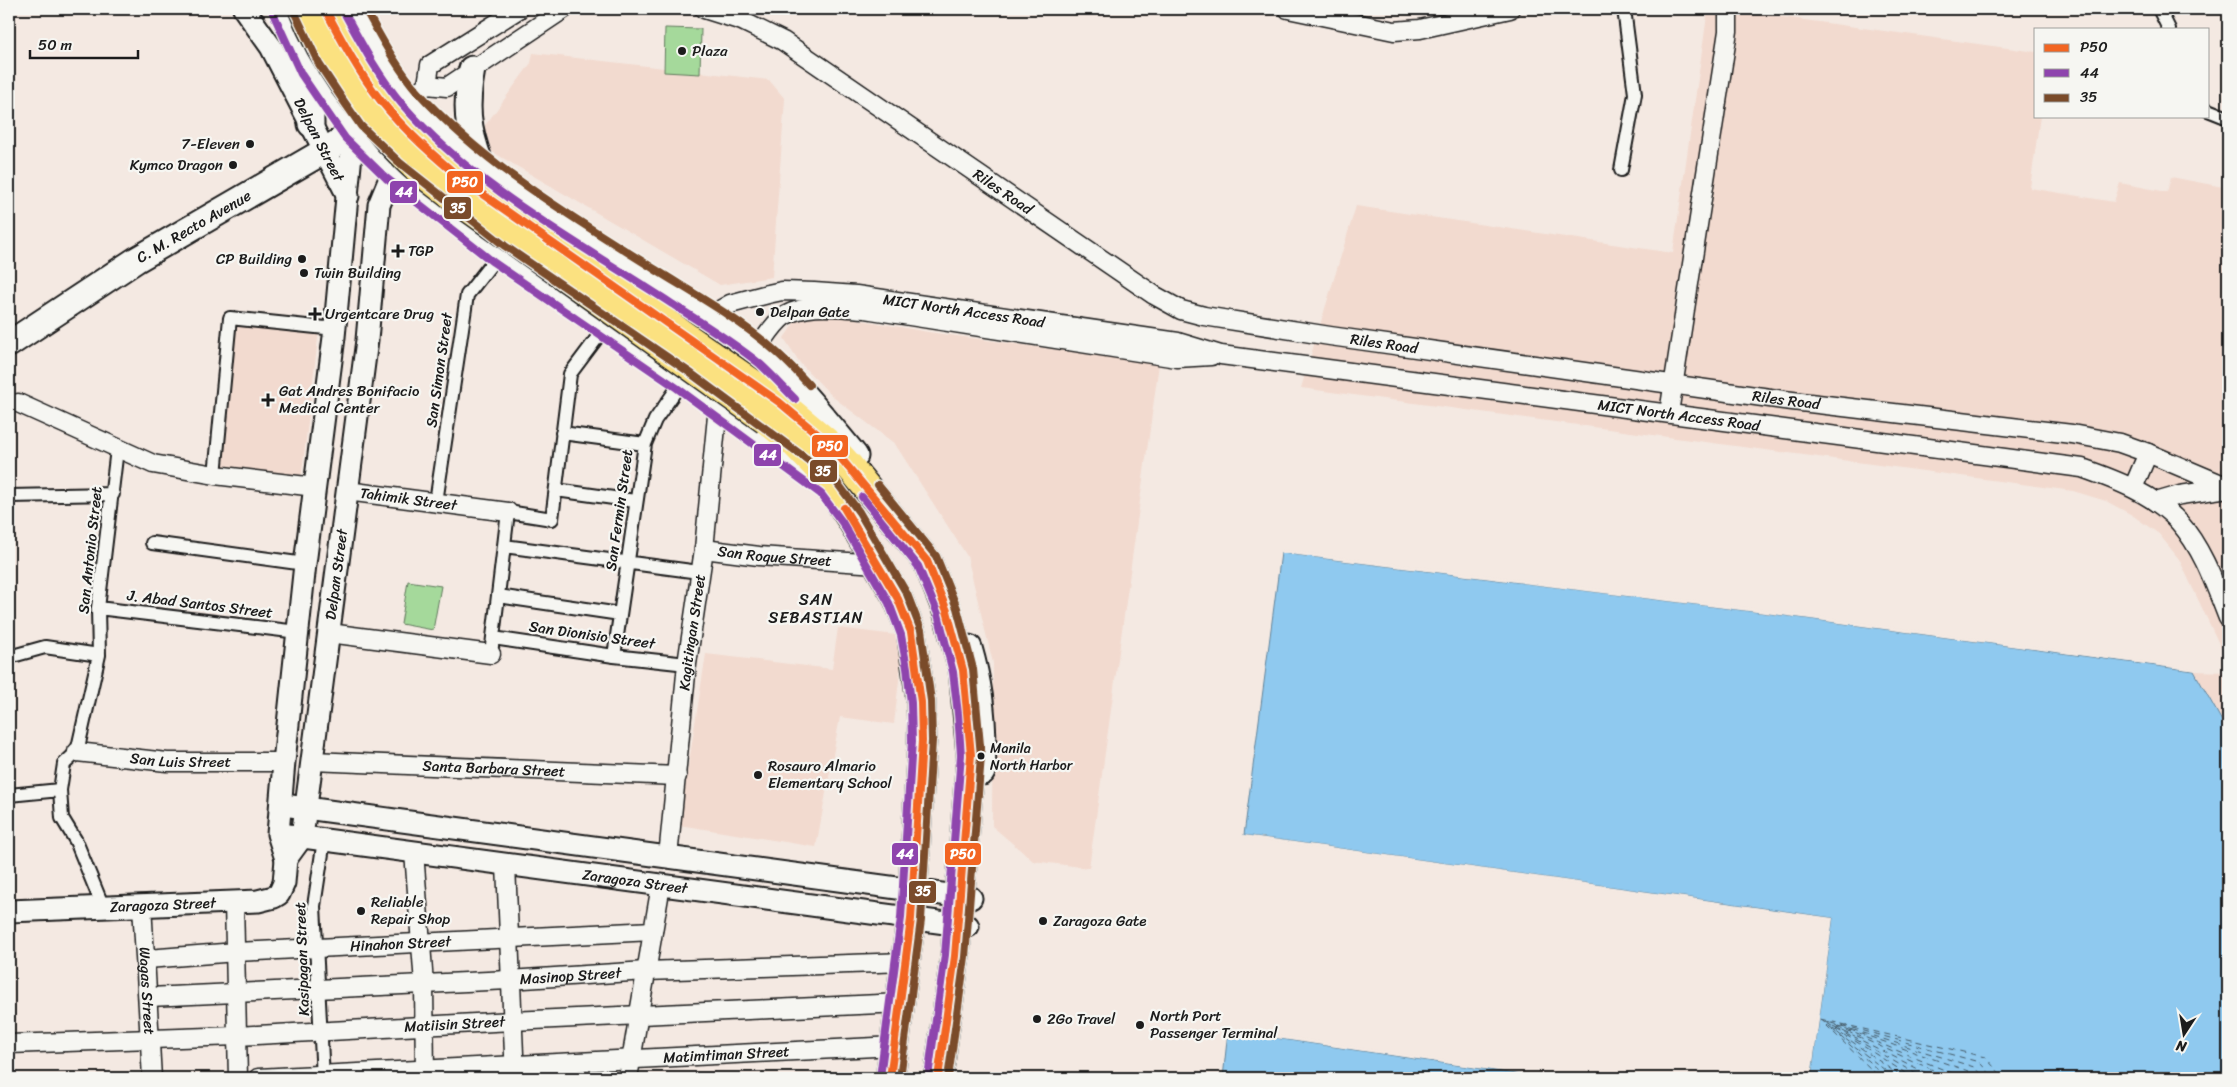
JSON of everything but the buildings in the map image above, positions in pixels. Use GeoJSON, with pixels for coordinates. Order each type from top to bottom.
{"type":"FeatureCollection","features":[{"type":"Feature","properties":{"kind":"highway"},"geometry":{"type":"LineString","coordinates":[[303,9],[332,66],[367,114],[408,160],[452,196],[772,411],[828,443],[850,467],[926,561],[947,611],[962,670],[971,755],[965,897],[938,1078]]}},
{"type":"Feature","properties":{"kind":"highway"},"geometry":{"type":"LineString","coordinates":[[325,9],[348,52],[381,101],[422,146],[465,182],[772,411],[799,448],[815,465],[850,518],[898,599],[911,632],[921,702],[922,741],[911,919],[890,1078]]}},
{"type":"Feature","properties":{"kind":"main road"},"geometry":{"type":"LineString","coordinates":[[282,9],[310,69],[353,132],[393,171],[499,254],[683,380],[828,487]]}},
{"type":"Feature","properties":{"kind":"main road"},"geometry":{"type":"LineString","coordinates":[[354,9],[382,60],[418,91],[438,126],[484,167],[535,206],[709,316],[757,349],[802,392],[936,555],[957,605],[978,678],[983,721],[979,822],[965,897]]}},
{"type":"Feature","properties":{"kind":"main road"},"geometry":{"type":"LineString","coordinates":[[310,69],[310,124]]}},
{"type":"Feature","properties":{"kind":"main road"},"geometry":{"type":"LineString","coordinates":[[472,69],[468,103],[470,137],[484,167]]}},
{"type":"Feature","properties":{"kind":"main road","name":"C. M. Recto Avenue"},"geometry":{"type":"LineString","coordinates":[[9,344],[136,260],[326,150],[418,91]]}},
{"type":"Feature","properties":{"kind":"main road"},"geometry":{"type":"LineString","coordinates":[[451,218],[484,167]]}},
{"type":"Feature","properties":{"kind":"street","name":"Delpan Street"},"geometry":{"type":"LineString","coordinates":[[244,9],[271,46],[348,196]]}},
{"type":"Feature","properties":{"kind":"street"},"geometry":{"type":"LineString","coordinates":[[418,91],[430,65],[520,9]]}},
{"type":"Feature","properties":{"kind":"street"},"geometry":{"type":"LineString","coordinates":[[418,91],[447,87],[564,9]]}},
{"type":"Feature","properties":{"kind":"street","name":"Riles Road"},"geometry":{"type":"LineString","coordinates":[[704,9],[742,21],[784,41],[1154,295],[1181,310],[1204,316],[1330,336],[1674,384],[2072,434],[2120,443],[2148,452],[2228,488]]}},
{"type":"Feature","properties":{"kind":"street"},"geometry":{"type":"LineString","coordinates":[[1288,9],[1394,31],[1420,29],[1510,9]]}},
{"type":"Feature","properties":{"kind":"street"},"geometry":{"type":"LineString","coordinates":[[1621,170],[1635,94],[1624,9]]}},
{"type":"Feature","properties":{"kind":"street"},"geometry":{"type":"LineString","coordinates":[[1669,413],[1728,31],[1728,9]]}},
{"type":"Feature","properties":{"kind":"street"},"geometry":{"type":"LineString","coordinates":[[2159,9],[2168,28]]}},
{"type":"Feature","properties":{"kind":"street"},"geometry":{"type":"LineString","coordinates":[[2210,111],[2228,118]]}},
{"type":"Feature","properties":{"kind":"street","name":"Delpan Street"},"geometry":{"type":"LineString","coordinates":[[281,805],[298,632],[334,333],[353,132]]}},
{"type":"Feature","properties":{"kind":"street","name":"Delpan Street"},"geometry":{"type":"LineString","coordinates":[[306,808],[367,340],[379,204],[393,171]]}},
{"type":"Feature","properties":{"kind":"street","name":"San Simon Street"},"geometry":{"type":"LineString","coordinates":[[436,502],[467,295],[499,254]]}},
{"type":"Feature","properties":{"kind":"street","name":"MICT North Access Road"},"geometry":{"type":"LineString","coordinates":[[709,316],[730,304],[782,291],[856,295],[1178,342],[1221,355],[2082,468],[2133,488],[2156,502],[2179,521],[2194,542],[2208,568],[2228,618]]}},
{"type":"Feature","properties":{"kind":"street","name":"MICT North Access Road"},"geometry":{"type":"LineString","coordinates":[[757,349],[784,316],[817,306],[865,309],[1177,358],[1221,355]]}},
{"type":"Feature","properties":{"kind":"street"},"geometry":{"type":"LineString","coordinates":[[215,475],[230,318],[334,333],[367,340]]}},
{"type":"Feature","properties":{"kind":"street"},"geometry":{"type":"LineString","coordinates":[[329,633],[492,646],[508,512],[552,519],[570,374],[606,326]]}},
{"type":"Feature","properties":{"kind":"street","name":"San Fermin Street"},"geometry":{"type":"LineString","coordinates":[[614,656],[635,501],[645,444],[655,420],[683,380]]}},
{"type":"Feature","properties":{"kind":"street","name":"Tahimik Street"},"geometry":{"type":"LineString","coordinates":[[18,403],[153,464],[215,475],[508,512]]}},
{"type":"Feature","properties":{"kind":"street","name":"Kagitingan Street"},"geometry":{"type":"LineString","coordinates":[[668,857],[687,664],[699,572],[704,549],[718,406]]}},
{"type":"Feature","properties":{"kind":"street"},"geometry":{"type":"LineString","coordinates":[[562,434],[645,444]]}},
{"type":"Feature","properties":{"kind":"street","name":"San Antonio Street"},"geometry":{"type":"LineString","coordinates":[[77,752],[99,655],[98,608],[117,449]]}},
{"type":"Feature","properties":{"kind":"street"},"geometry":{"type":"LineString","coordinates":[[2133,488],[2148,452]]}},
{"type":"Feature","properties":{"kind":"street"},"geometry":{"type":"LineString","coordinates":[[2156,502],[2180,494],[2228,488]]}},
{"type":"Feature","properties":{"kind":"street"},"geometry":{"type":"LineString","coordinates":[[556,490],[635,501]]}},
{"type":"Feature","properties":{"kind":"street"},"geometry":{"type":"LineString","coordinates":[[9,496],[113,494]]}},
{"type":"Feature","properties":{"kind":"street"},"geometry":{"type":"LineString","coordinates":[[152,542],[306,564]]}},
{"type":"Feature","properties":{"kind":"street"},"geometry":{"type":"LineString","coordinates":[[504,546],[699,572]]}},
{"type":"Feature","properties":{"kind":"street","name":"San Roque Street"},"geometry":{"type":"LineString","coordinates":[[704,549],[759,556],[877,564]]}},
{"type":"Feature","properties":{"kind":"street"},"geometry":{"type":"LineString","coordinates":[[498,596],[620,614]]}},
{"type":"Feature","properties":{"kind":"street","name":"J. Abad Santos Street"},"geometry":{"type":"LineString","coordinates":[[98,608],[298,632]]}},
{"type":"Feature","properties":{"kind":"street","name":"San Dionisio Street"},"geometry":{"type":"LineString","coordinates":[[492,646],[687,664]]}},
{"type":"Feature","properties":{"kind":"street"},"geometry":{"type":"LineString","coordinates":[[9,656],[45,647],[99,655]]}},
{"type":"Feature","properties":{"kind":"street"},"geometry":{"type":"LineString","coordinates":[[77,752],[64,764],[60,790],[62,818],[76,841],[103,907]]}},
{"type":"Feature","properties":{"kind":"street","name":"San Luis Street"},"geometry":{"type":"LineString","coordinates":[[77,752],[167,762],[284,762]]}},
{"type":"Feature","properties":{"kind":"street","name":"Santa Barbara Street"},"geometry":{"type":"LineString","coordinates":[[312,761],[677,776]]}},
{"type":"Feature","properties":{"kind":"street"},"geometry":{"type":"LineString","coordinates":[[9,795],[60,790]]}},
{"type":"Feature","properties":{"kind":"street","name":"Zaragoza Street"},"geometry":{"type":"LineString","coordinates":[[9,911],[268,900],[279,894],[284,883],[286,859],[278,834],[281,805],[965,897]]}},
{"type":"Feature","properties":{"kind":"street"},"geometry":{"type":"LineString","coordinates":[[286,859],[302,837],[306,808]]}},
{"type":"Feature","properties":{"kind":"street","name":"Zaragoza Street"},"geometry":{"type":"LineString","coordinates":[[278,834],[911,919],[960,934]]}},
{"type":"Feature","properties":{"kind":"street","name":"Kasipagan Street"},"geometry":{"type":"LineString","coordinates":[[323,1077],[320,989],[314,906],[324,840]]}},
{"type":"Feature","properties":{"kind":"street"},"geometry":{"type":"LineString","coordinates":[[414,852],[424,984],[425,1074]]}},
{"type":"Feature","properties":{"kind":"street"},"geometry":{"type":"LineString","coordinates":[[506,865],[509,980],[515,1072]]}},
{"type":"Feature","properties":{"kind":"street"},"geometry":{"type":"LineString","coordinates":[[628,1078],[660,885]]}},
{"type":"Feature","properties":{"kind":"street"},"geometry":{"type":"LineString","coordinates":[[234,902],[238,1078]]}},
{"type":"Feature","properties":{"kind":"street","name":"Wagas Street"},"geometry":{"type":"LineString","coordinates":[[142,905],[147,959],[152,1078]]}},
{"type":"Feature","properties":{"kind":"street","name":"Hinahon Street"},"geometry":{"type":"LineString","coordinates":[[147,959],[236,952],[653,931]]}},
{"type":"Feature","properties":{"kind":"street","name":"Masinop Street"},"geometry":{"type":"LineString","coordinates":[[149,997],[509,980],[646,971],[906,962]]}},
{"type":"Feature","properties":{"kind":"street","name":"Matiisin Street"},"geometry":{"type":"LineString","coordinates":[[9,1044],[150,1040],[901,1003]]}},
{"type":"Feature","properties":{"kind":"street","name":"Matimtiman Street"},"geometry":{"type":"LineString","coordinates":[[258,1078],[515,1072],[630,1060],[895,1046]]}},
{"type":"Feature","properties":{"kind":"shaded area"},"geometry":{"type":"Polygon","coordinates":[[[1708,9],[1724,9],[2034,52],[2034,118],[2040,118],[2030,188],[2114,202],[2120,183],[2167,192],[2171,177],[2228,188],[2228,663],[2179,559],[2159,534],[2132,515],[2106,501],[2073,491],[1301,388],[1356,206],[1673,253],[1708,9]]]}},
{"type":"Feature","properties":{"kind":"shaded area"},"geometry":{"type":"Polygon","coordinates":[[[533,53],[769,80],[785,99],[772,277],[720,285],[491,151],[484,127],[531,63],[533,53]]]}},
{"type":"Feature","properties":{"kind":"shaded area"},"geometry":{"type":"Polygon","coordinates":[[[833,315],[928,332],[1159,364],[1089,868],[1033,861],[992,826],[993,663],[967,556],[895,444],[833,397],[800,363],[784,338],[797,319],[833,315]]]}},
{"type":"Feature","properties":{"kind":"shaded area","name":"Gat Andres Bonifacio Medical Center"},"geometry":{"type":"Polygon","coordinates":[[[232,321],[319,330],[301,480],[219,470],[232,321]]]}},
{"type":"Feature","properties":{"kind":"shaded area","name":"Rosauro Almario Elementary School"},"geometry":{"type":"Polygon","coordinates":[[[838,628],[904,636],[894,724],[840,717],[816,847],[679,825],[706,654],[832,669],[838,628]]]}},
{"type":"Feature","properties":{"kind":"shaded area"},"geometry":{"type":"Polygon","coordinates":[[[2194,671],[2228,672],[2228,732],[2194,671]]]}},
{"type":"Feature","properties":{"kind":"green space","name":"Plaza"},"geometry":{"type":"Polygon","coordinates":[[[665,28],[701,29],[700,74],[664,72],[665,28]]]}},
{"type":"Feature","properties":{"kind":"green space"},"geometry":{"type":"Polygon","coordinates":[[[408,581],[441,586],[433,630],[401,624],[408,581]]]}},
{"type":"Feature","properties":{"kind":"water"},"geometry":{"type":"Polygon","coordinates":[[[1281,553],[1773,614],[2194,671],[2228,732],[2228,1078],[1811,1078],[1833,918],[1244,835],[1281,553]]]}},
{"type":"Feature","properties":{"kind":"water"},"geometry":{"type":"Polygon","coordinates":[[[1228,1031],[1543,1078],[1223,1078],[1228,1031]]]}},
{"type":"Feature","properties":{"kind":"pier"},"geometry":{"type":"Polygon","coordinates":[[[1281,550],[1773,611],[2194,669],[2197,671],[1773,614],[1281,553],[1281,550]]]}},
{"type":"Feature","properties":{"kind":"pier"},"geometry":{"type":"Polygon","coordinates":[[[1244,835],[1833,918],[1811,1078],[1808,1078],[1830,920],[1244,837],[1244,835]]]}},
{"type":"Feature","properties":{"kind":"pier"},"geometry":{"type":"Polygon","coordinates":[[[1228,1028],[1543,1076],[1546,1078],[1228,1031],[1228,1028]]]}},
{"type":"Feature","properties":{"kind":"ferry route"},"geometry":{"type":"LineString","coordinates":[[1820,1019],[1985,1057],[2004,1078]]}},
{"type":"Feature","properties":{"kind":"ferry route"},"geometry":{"type":"LineString","coordinates":[[1820,1019],[1895,1078]]}},
{"type":"Feature","properties":{"kind":"ferry route"},"geometry":{"type":"LineString","coordinates":[[1823,1021],[1936,1078]]}},
{"type":"Feature","properties":{"kind":"ferry route"},"geometry":{"type":"LineString","coordinates":[[1825,1021],[1964,1078]]}},
{"type":"Feature","properties":{"kind":"ferry route"},"geometry":{"type":"LineString","coordinates":[[1827,1023],[1913,1078]]}},
{"type":"Feature","properties":{"kind":"ferry route"},"geometry":{"type":"LineString","coordinates":[[1831,1023],[1974,1067],[1984,1078]]}},
{"type":"Feature","properties":{"kind":"ferry route"},"geometry":{"type":"LineString","coordinates":[[1826,1025],[1880,1078]]}},
{"type":"Feature","properties":{"kind":"ferry route"},"geometry":{"type":"LineString","coordinates":[[1842,1025],[1979,1062],[1994,1078]]}},
{"type":"Feature","properties":{"kind":"ferry route"},"geometry":{"type":"LineString","coordinates":[[1839,1026],[1968,1071],[1974,1078]]}},
{"type":"Feature","properties":{"kind":"ferry route"},"geometry":{"type":"LineString","coordinates":[[1837,1027],[1951,1078]]}},
{"type":"Feature","properties":{"kind":"ferry route"},"geometry":{"type":"LineString","coordinates":[[1833,1028],[1903,1078]]}},
{"type":"Feature","properties":{"kind":"ferry route"},"geometry":{"type":"LineString","coordinates":[[1836,1028],[1923,1078]]}},
{"type":"Feature","properties":{"kind":"ferry route"},"geometry":{"type":"LineString","coordinates":[[1832,1029],[1887,1078]]}},
{"type":"Feature","properties":{"kind":"transit line","name":"35"},"geometry":{"type":"LineString","coordinates":[[293,9],[319,64],[361,126],[400,163],[505,246],[689,372],[835,480],[859,512],[907,594],[921,630],[931,701],[932,741],[921,920],[900,1078]]}},
{"type":"Feature","properties":{"kind":"transit line","name":"P50"},"geometry":{"type":"LineString","coordinates":[[325,9],[365,79],[381,101],[421,144],[465,182],[779,402],[828,443],[927,561],[947,611],[963,670],[971,755],[955,956],[938,1078]]}},
{"type":"Feature","properties":{"kind":"transit line","name":"35"},"geometry":{"type":"LineString","coordinates":[[365,9],[389,52],[410,82],[444,119],[472,144],[561,210],[746,328],[779,354],[809,385]]}},
{"type":"Feature","properties":{"kind":"transit line","name":"44"},"geometry":{"type":"LineString","coordinates":[[273,13],[301,74],[329,115],[345,138],[386,178],[493,262],[677,388],[821,494],[842,522],[889,603],[901,635],[907,668],[911,703],[912,741],[901,918],[880,1077]]}},
{"type":"Feature","properties":{"kind":"transit line","name":"44"},"geometry":{"type":"LineString","coordinates":[[345,14],[371,60],[394,94],[431,134],[462,163],[530,213],[739,348],[760,364],[795,399]]}},
{"type":"Feature","properties":{"kind":"transit line","name":"35"},"geometry":{"type":"LineString","coordinates":[[878,485],[936,556],[957,608],[973,669],[981,756],[965,957],[948,1078]]}},
{"type":"Feature","properties":{"kind":"transit line","name":"44"},"geometry":{"type":"LineString","coordinates":[[862,497],[918,566],[938,614],[953,672],[958,714],[961,755],[945,955],[928,1077]]}},
{"type":"Feature","properties":{"kind":"transit line","name":"P50"},"geometry":{"type":"LineString","coordinates":[[844,508],[898,599],[911,632],[921,702],[922,741],[911,919],[890,1078]]}},
{"type":"Feature","properties":{"kind":"place","name":"Plaza"},"geometry":{"type":"Point","coordinates":[682,51]}},
{"type":"Feature","properties":{"kind":"place","name":"7-Eleven"},"geometry":{"type":"Point","coordinates":[250,144]}},
{"type":"Feature","properties":{"kind":"place","name":"Kymco Dragon"},"geometry":{"type":"Point","coordinates":[233,165]}},
{"type":"Feature","properties":{"kind":"place","name":"TGP"},"geometry":{"type":"Point","coordinates":[398,251]}},
{"type":"Feature","properties":{"kind":"place","name":"CP Building"},"geometry":{"type":"Point","coordinates":[302,259]}},
{"type":"Feature","properties":{"kind":"place","name":"Twin Building"},"geometry":{"type":"Point","coordinates":[304,273]}},
{"type":"Feature","properties":{"kind":"place","name":"Delpan Gate"},"geometry":{"type":"Point","coordinates":[760,312]}},
{"type":"Feature","properties":{"kind":"place","name":"Urgentcare Drug"},"geometry":{"type":"Point","coordinates":[315,314]}},
{"type":"Feature","properties":{"kind":"place","name":"Gat Andres Bonifacio Medical Center"},"geometry":{"type":"Point","coordinates":[268,400]}},
{"type":"Feature","properties":{"kind":"place","name":"Manila North Harbor"},"geometry":{"type":"Point","coordinates":[981,756]}},
{"type":"Feature","properties":{"kind":"place","name":"Rosauro Almario Elementary School"},"geometry":{"type":"Point","coordinates":[758,775]}},
{"type":"Feature","properties":{"kind":"place","name":"Reliable Repair Shop"},"geometry":{"type":"Point","coordinates":[361,911]}},
{"type":"Feature","properties":{"kind":"place","name":"Zaragoza Gate"},"geometry":{"type":"Point","coordinates":[1043,921]}},
{"type":"Feature","properties":{"kind":"place","name":"2Go Travel"},"geometry":{"type":"Point","coordinates":[1037,1019]}},
{"type":"Feature","properties":{"kind":"place","name":"North Port Passenger Terminal"},"geometry":{"type":"Point","coordinates":[1140,1025]}},
{"type":"Feature","properties":{"kind":"district","name":"SAN SEBASTIAN"},"geometry":{"type":"Point","coordinates":[816,608]}}]}
